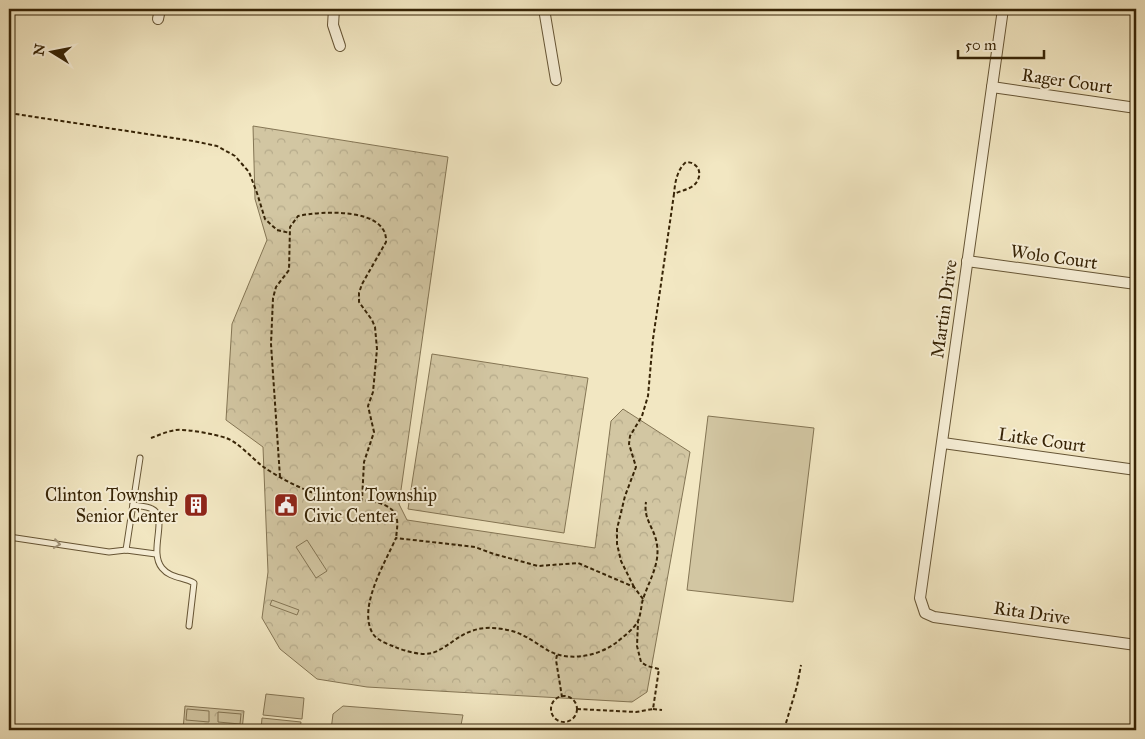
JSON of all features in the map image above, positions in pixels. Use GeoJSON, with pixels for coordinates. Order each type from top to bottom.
{"type":"FeatureCollection","features":[{"type":"Feature","properties":{"kind":"street"},"geometry":{"type":"LineString","coordinates":[[334,9],[333,25],[340,46]]}},
{"type":"Feature","properties":{"kind":"street"},"geometry":{"type":"LineString","coordinates":[[544,9],[556,80]]}},
{"type":"Feature","properties":{"kind":"street","name":"Martin Drive"},"geometry":{"type":"LineString","coordinates":[[925,613],[920,598],[1003,9]]}},
{"type":"Feature","properties":{"kind":"street","name":"Rager Court"},"geometry":{"type":"LineString","coordinates":[[992,87],[1136,108]]}},
{"type":"Feature","properties":{"kind":"street","name":"Wolo Court"},"geometry":{"type":"LineString","coordinates":[[967,261],[1136,284]]}},
{"type":"Feature","properties":{"kind":"street","name":"Litke Court"},"geometry":{"type":"LineString","coordinates":[[943,443],[1136,470]]}},
{"type":"Feature","properties":{"kind":"street","name":"Rita Drive"},"geometry":{"type":"LineString","coordinates":[[925,613],[934,616],[1136,645]]}},
{"type":"Feature","properties":{"kind":"lane"},"geometry":{"type":"LineString","coordinates":[[126,550],[140,458]]}},
{"type":"Feature","properties":{"kind":"lane"},"geometry":{"type":"LineString","coordinates":[[133,505],[152,509],[159,515],[160,523],[156,554],[161,567],[166,573],[194,583],[189,626]]}},
{"type":"Feature","properties":{"kind":"lane"},"geometry":{"type":"LineString","coordinates":[[9,537],[109,552],[126,550],[156,554]]}},
{"type":"Feature","properties":{"kind":"path"},"geometry":{"type":"LineString","coordinates":[[9,113],[193,140],[217,146],[236,156],[248,172],[258,193],[265,218],[277,230],[290,232]]}},
{"type":"Feature","properties":{"kind":"path"},"geometry":{"type":"LineString","coordinates":[[643,599],[634,587],[621,560],[617,544],[617,529],[625,496],[636,467],[629,444],[630,436],[642,416],[648,396],[656,320],[674,194],[678,174],[681,166],[686,162],[692,162],[697,165],[699,170],[697,181],[693,186],[674,194]]}},
{"type":"Feature","properties":{"kind":"path"},"geometry":{"type":"LineString","coordinates":[[280,477],[271,344],[273,298],[276,288],[289,270],[290,227],[298,216],[337,212],[375,220],[387,235],[384,249],[362,284],[359,293],[359,302],[372,320],[377,349],[373,392],[368,406],[374,432],[364,462],[362,500]]}},
{"type":"Feature","properties":{"kind":"path"},"geometry":{"type":"LineString","coordinates":[[151,438],[177,430],[227,438],[262,466],[280,477],[320,496],[362,500],[391,508],[397,520],[396,538],[370,598],[368,618],[374,634],[384,642],[400,649],[430,654],[471,630],[494,628],[521,634],[557,654],[573,656],[595,654],[616,642],[638,622]]}},
{"type":"Feature","properties":{"kind":"path"},"geometry":{"type":"LineString","coordinates":[[646,502],[645,511],[658,547],[652,580],[643,599],[638,622],[637,646],[641,662],[647,666],[659,669],[653,709]]}},
{"type":"Feature","properties":{"kind":"path"},"geometry":{"type":"LineString","coordinates":[[396,538],[475,546],[494,554],[538,566],[578,563],[634,587]]}},
{"type":"Feature","properties":{"kind":"path"},"geometry":{"type":"LineString","coordinates":[[557,654],[556,660],[562,697]]}},
{"type":"Feature","properties":{"kind":"path"},"geometry":{"type":"LineString","coordinates":[[786,723],[801,665]]}},
{"type":"Feature","properties":{"kind":"path"},"geometry":{"type":"LineString","coordinates":[[562,697],[572,699],[577,709],[571,720],[563,723],[555,719],[551,712],[552,704],[557,698],[562,697]]}},
{"type":"Feature","properties":{"kind":"path"},"geometry":{"type":"LineString","coordinates":[[577,709],[636,712],[653,709],[662,710]]}},
{"type":"Feature","properties":{"kind":"green space"},"geometry":{"type":"Polygon","coordinates":[[[253,126],[448,157],[399,504],[407,520],[595,548],[611,421],[623,409],[690,452],[647,692],[632,702],[367,687],[317,679],[280,649],[262,618],[268,572],[263,447],[226,420],[232,324],[267,240],[255,199],[253,126]]]}},
{"type":"Feature","properties":{"kind":"green space"},"geometry":{"type":"Polygon","coordinates":[[[432,354],[588,378],[564,533],[408,509],[432,354]]]}},
{"type":"Feature","properties":{"kind":"green space"},"geometry":{"type":"Polygon","coordinates":[[[708,416],[814,428],[793,602],[687,590],[708,416]]]}},
{"type":"Feature","properties":{"kind":"green space"},"geometry":{"type":"Polygon","coordinates":[[[307,540],[327,571],[316,578],[296,547],[307,540]]]}},
{"type":"Feature","properties":{"kind":"green space"},"geometry":{"type":"Polygon","coordinates":[[[272,600],[299,610],[297,615],[270,605],[272,600]]]}},
{"type":"Feature","properties":{"kind":"green space"},"geometry":{"type":"Polygon","coordinates":[[[266,694],[304,698],[302,719],[263,715],[266,694]]]}},
{"type":"Feature","properties":{"kind":"green space"},"geometry":{"type":"Polygon","coordinates":[[[185,706],[244,711],[242,730],[183,730],[185,706]]]}},
{"type":"Feature","properties":{"kind":"green space"},"geometry":{"type":"Polygon","coordinates":[[[343,706],[463,715],[460,730],[331,730],[333,714],[343,706]]]}},
{"type":"Feature","properties":{"kind":"green space"},"geometry":{"type":"Polygon","coordinates":[[[187,709],[209,711],[209,722],[186,720],[187,709]]]}},
{"type":"Feature","properties":{"kind":"green space"},"geometry":{"type":"Polygon","coordinates":[[[218,712],[241,714],[240,724],[218,722],[218,712]]]}},
{"type":"Feature","properties":{"kind":"green space"},"geometry":{"type":"Polygon","coordinates":[[[262,718],[301,722],[300,730],[261,730],[262,718]]]}},
{"type":"Feature","properties":{"kind":"place","name":"Clinton Township Senior Center"},"geometry":{"type":"Point","coordinates":[196,505]}},
{"type":"Feature","properties":{"kind":"place","name":"Clinton Township Civic Center"},"geometry":{"type":"Point","coordinates":[286,505]}}]}
